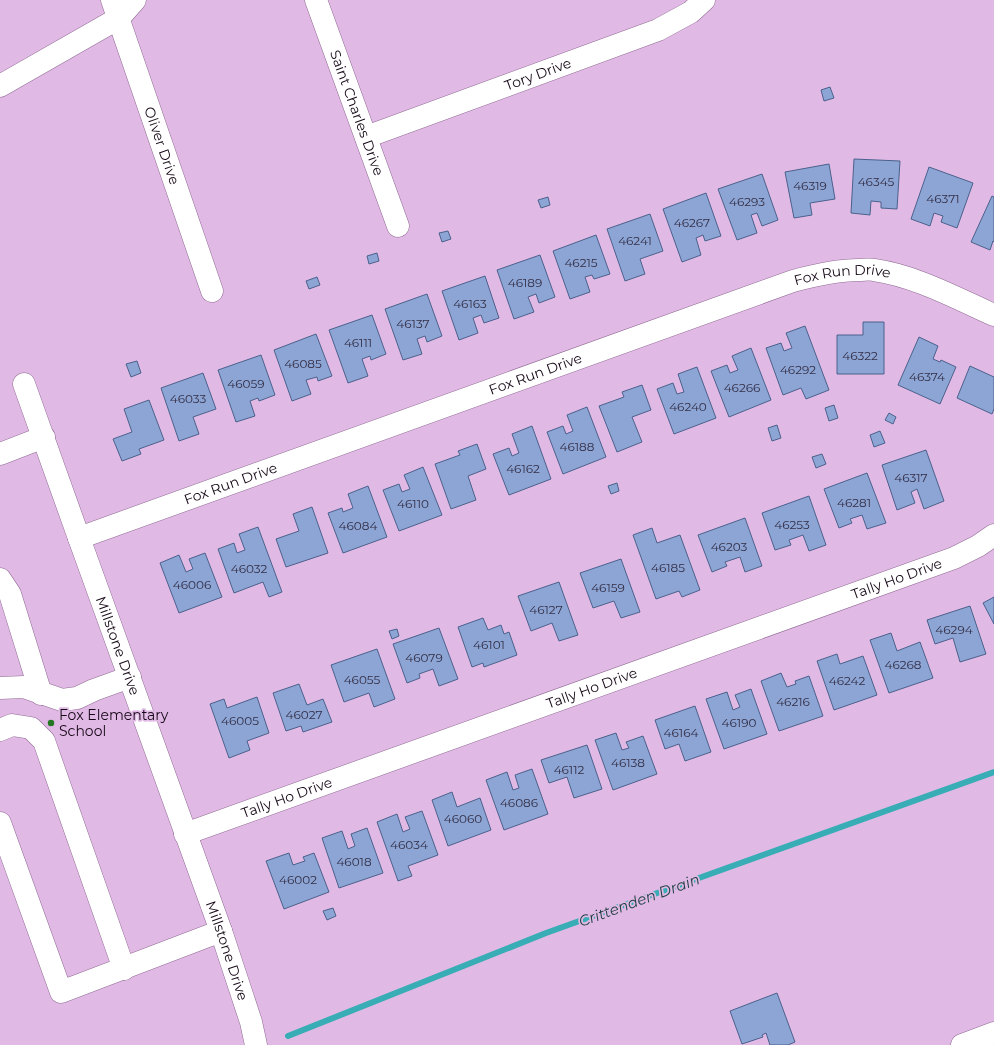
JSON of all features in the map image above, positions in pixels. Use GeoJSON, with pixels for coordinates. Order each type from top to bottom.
{"type":"FeatureCollection","features":[{"type":"Feature","properties":{"kind":"street"},"geometry":{"type":"LineString","coordinates":[[0,86],[115,9],[135,0]]}},
{"type":"Feature","properties":{"kind":"street","name":"Saint Charles Drive"},"geometry":{"type":"LineString","coordinates":[[316,0],[398,226]]}},
{"type":"Feature","properties":{"kind":"street","name":"Tory Drive"},"geometry":{"type":"LineString","coordinates":[[366,137],[658,30],[691,12],[704,0]]}},
{"type":"Feature","properties":{"kind":"street","name":"Oliver Drive"},"geometry":{"type":"LineString","coordinates":[[115,9],[212,291]]}},
{"type":"Feature","properties":{"kind":"street","name":"Fox Run Drive"},"geometry":{"type":"LineString","coordinates":[[79,538],[793,281],[819,274],[845,270],[873,270],[901,275],[994,315]]}},
{"type":"Feature","properties":{"kind":"street","name":"Millstone Drive"},"geometry":{"type":"LineString","coordinates":[[24,384],[221,931],[251,1022],[256,1045]]}},
{"type":"Feature","properties":{"kind":"street"},"geometry":{"type":"LineString","coordinates":[[0,454],[44,437]]}},
{"type":"Feature","properties":{"kind":"street","name":"Tally Ho Drive"},"geometry":{"type":"LineString","coordinates":[[185,834],[954,558],[978,546],[994,535]]}},
{"type":"Feature","properties":{"kind":"street"},"geometry":{"type":"LineString","coordinates":[[0,579],[10,594],[41,694]]}},
{"type":"Feature","properties":{"kind":"street"},"geometry":{"type":"LineString","coordinates":[[0,688],[24,688],[62,700],[77,698],[130,677]]}},
{"type":"Feature","properties":{"kind":"street"},"geometry":{"type":"LineString","coordinates":[[0,730],[12,726],[31,728],[44,741],[124,968]]}},
{"type":"Feature","properties":{"kind":"street"},"geometry":{"type":"LineString","coordinates":[[0,823],[61,992],[221,931]]}},
{"type":"Feature","properties":{"kind":"street"},"geometry":{"type":"LineString","coordinates":[[962,1045],[994,1033]]}},
{"type":"Feature","properties":{"kind":"building"},"geometry":{"type":"Polygon","coordinates":[[[830,87],[834,98],[824,101],[821,90],[830,87]]]}},
{"type":"Feature","properties":{"kind":"building"},"geometry":{"type":"Polygon","coordinates":[[[854,159],[900,161],[897,209],[881,208],[881,202],[871,201],[870,215],[851,213],[854,159]]]}},
{"type":"Feature","properties":{"kind":"building"},"geometry":{"type":"Polygon","coordinates":[[[829,164],[835,199],[810,203],[812,215],[794,218],[785,172],[829,164]]]}},
{"type":"Feature","properties":{"kind":"building"},"geometry":{"type":"Polygon","coordinates":[[[929,167],[973,183],[957,228],[941,222],[943,216],[934,213],[930,226],[911,219],[929,167]]]}},
{"type":"Feature","properties":{"kind":"building"},"geometry":{"type":"Polygon","coordinates":[[[762,174],[778,220],[762,226],[757,213],[751,215],[757,233],[737,240],[718,189],[762,174]]]}},
{"type":"Feature","properties":{"kind":"building"},"geometry":{"type":"Polygon","coordinates":[[[706,193],[721,236],[705,241],[703,235],[696,238],[701,255],[682,262],[663,209],[706,193]]]}},
{"type":"Feature","properties":{"kind":"building"},"geometry":{"type":"Polygon","coordinates":[[[992,196],[994,197],[994,242],[993,241],[990,250],[971,242],[992,196]]]}},
{"type":"Feature","properties":{"kind":"building"},"geometry":{"type":"Polygon","coordinates":[[[548,197],[550,205],[541,208],[538,200],[548,197]]]}},
{"type":"Feature","properties":{"kind":"building"},"geometry":{"type":"Polygon","coordinates":[[[650,214],[663,251],[640,259],[645,274],[625,281],[607,229],[650,214]]]}},
{"type":"Feature","properties":{"kind":"building"},"geometry":{"type":"Polygon","coordinates":[[[448,231],[451,239],[442,242],[439,233],[448,231]]]}},
{"type":"Feature","properties":{"kind":"building"},"geometry":{"type":"Polygon","coordinates":[[[596,235],[610,274],[594,279],[592,275],[585,277],[590,292],[570,299],[553,251],[596,235]]]}},
{"type":"Feature","properties":{"kind":"building"},"geometry":{"type":"Polygon","coordinates":[[[377,253],[379,261],[369,264],[367,256],[377,253]]]}},
{"type":"Feature","properties":{"kind":"building"},"geometry":{"type":"Polygon","coordinates":[[[540,255],[555,297],[539,303],[536,294],[528,297],[534,312],[514,319],[497,270],[540,255]]]}},
{"type":"Feature","properties":{"kind":"building"},"geometry":{"type":"Polygon","coordinates":[[[485,276],[499,318],[484,323],[481,315],[473,318],[478,333],[459,340],[442,291],[485,276]]]}},
{"type":"Feature","properties":{"kind":"building"},"geometry":{"type":"Polygon","coordinates":[[[317,277],[320,285],[309,289],[306,281],[317,277]]]}},
{"type":"Feature","properties":{"kind":"building"},"geometry":{"type":"Polygon","coordinates":[[[427,294],[442,336],[427,342],[425,336],[417,339],[422,354],[403,360],[385,309],[427,294]]]}},
{"type":"Feature","properties":{"kind":"building"},"geometry":{"type":"Polygon","coordinates":[[[372,315],[386,354],[371,360],[370,356],[362,359],[368,376],[348,383],[329,330],[372,315]]]}},
{"type":"Feature","properties":{"kind":"building"},"geometry":{"type":"Polygon","coordinates":[[[863,322],[884,322],[884,374],[837,374],[837,335],[863,335],[863,322]]]}},
{"type":"Feature","properties":{"kind":"building"},"geometry":{"type":"Polygon","coordinates":[[[805,326],[829,390],[806,399],[801,388],[783,395],[766,348],[781,343],[784,351],[792,348],[786,333],[805,326]]]}},
{"type":"Feature","properties":{"kind":"building"},"geometry":{"type":"Polygon","coordinates":[[[316,334],[332,376],[318,381],[317,377],[306,380],[311,394],[292,401],[274,350],[316,334]]]}},
{"type":"Feature","properties":{"kind":"building"},"geometry":{"type":"Polygon","coordinates":[[[919,337],[938,346],[933,359],[940,362],[941,360],[956,367],[940,404],[898,385],[919,337]]]}},
{"type":"Feature","properties":{"kind":"building"},"geometry":{"type":"Polygon","coordinates":[[[751,348],[771,400],[729,417],[711,371],[727,365],[730,373],[738,370],[732,356],[751,348]]]}},
{"type":"Feature","properties":{"kind":"building"},"geometry":{"type":"Polygon","coordinates":[[[261,355],[275,395],[259,401],[258,398],[250,401],[255,416],[236,422],[218,370],[261,355]]]}},
{"type":"Feature","properties":{"kind":"building"},"geometry":{"type":"Polygon","coordinates":[[[137,361],[141,373],[131,377],[126,364],[137,361]]]}},
{"type":"Feature","properties":{"kind":"building"},"geometry":{"type":"Polygon","coordinates":[[[970,366],[994,377],[994,409],[992,414],[957,398],[970,366]]]}},
{"type":"Feature","properties":{"kind":"building"},"geometry":{"type":"Polygon","coordinates":[[[697,367],[716,418],[674,434],[657,389],[673,383],[677,394],[684,392],[678,374],[697,367]]]}},
{"type":"Feature","properties":{"kind":"building"},"geometry":{"type":"Polygon","coordinates":[[[203,373],[216,409],[193,417],[199,434],[179,441],[161,388],[203,373]]]}},
{"type":"Feature","properties":{"kind":"building"},"geometry":{"type":"Polygon","coordinates":[[[642,385],[651,410],[632,417],[642,442],[617,452],[599,406],[624,397],[622,392],[642,385]]]}},
{"type":"Feature","properties":{"kind":"building"},"geometry":{"type":"Polygon","coordinates":[[[149,400],[164,440],[139,449],[141,454],[122,461],[113,439],[132,432],[124,409],[149,400]]]}},
{"type":"Feature","properties":{"kind":"building"},"geometry":{"type":"Polygon","coordinates":[[[834,405],[838,418],[829,421],[825,408],[834,405]]]}},
{"type":"Feature","properties":{"kind":"building"},"geometry":{"type":"Polygon","coordinates":[[[587,407],[606,457],[563,474],[547,432],[563,426],[566,434],[573,431],[567,415],[587,407]]]}},
{"type":"Feature","properties":{"kind":"building"},"geometry":{"type":"Polygon","coordinates":[[[889,413],[896,417],[893,424],[885,420],[889,413]]]}},
{"type":"Feature","properties":{"kind":"building"},"geometry":{"type":"Polygon","coordinates":[[[777,425],[781,438],[772,441],[768,428],[777,425]]]}},
{"type":"Feature","properties":{"kind":"building"},"geometry":{"type":"Polygon","coordinates":[[[532,426],[551,479],[509,495],[493,454],[509,448],[512,456],[519,453],[512,434],[532,426]]]}},
{"type":"Feature","properties":{"kind":"building"},"geometry":{"type":"Polygon","coordinates":[[[880,431],[885,443],[874,447],[870,435],[880,431]]]}},
{"type":"Feature","properties":{"kind":"building"},"geometry":{"type":"Polygon","coordinates":[[[477,444],[486,469],[468,476],[476,500],[451,509],[435,464],[460,455],[458,451],[477,444]]]}},
{"type":"Feature","properties":{"kind":"building"},"geometry":{"type":"Polygon","coordinates":[[[926,450],[944,501],[924,509],[917,489],[911,492],[915,503],[897,510],[882,465],[926,450]]]}},
{"type":"Feature","properties":{"kind":"building"},"geometry":{"type":"Polygon","coordinates":[[[822,454],[826,464],[816,468],[812,457],[822,454]]]}},
{"type":"Feature","properties":{"kind":"building"},"geometry":{"type":"Polygon","coordinates":[[[423,467],[442,515],[399,531],[383,490],[399,484],[402,492],[410,489],[404,475],[423,467]]]}},
{"type":"Feature","properties":{"kind":"building"},"geometry":{"type":"Polygon","coordinates":[[[867,473],[886,523],[867,529],[862,515],[850,519],[852,523],[839,528],[824,489],[867,473]]]}},
{"type":"Feature","properties":{"kind":"building"},"geometry":{"type":"Polygon","coordinates":[[[617,483],[619,491],[611,494],[608,486],[617,483]]]}},
{"type":"Feature","properties":{"kind":"building"},"geometry":{"type":"Polygon","coordinates":[[[368,486],[387,537],[343,553],[328,513],[342,508],[343,512],[353,508],[348,494],[368,486]]]}},
{"type":"Feature","properties":{"kind":"building"},"geometry":{"type":"Polygon","coordinates":[[[809,496],[826,545],[809,551],[803,535],[789,540],[791,545],[775,550],[762,513],[809,496]]]}},
{"type":"Feature","properties":{"kind":"building"},"geometry":{"type":"Polygon","coordinates":[[[312,507],[328,553],[286,567],[276,539],[299,531],[293,514],[312,507]]]}},
{"type":"Feature","properties":{"kind":"building"},"geometry":{"type":"Polygon","coordinates":[[[745,518],[762,566],[745,572],[740,557],[725,562],[727,566],[712,572],[698,535],[745,518]]]}},
{"type":"Feature","properties":{"kind":"building"},"geometry":{"type":"Polygon","coordinates":[[[258,527],[282,592],[269,597],[263,582],[234,593],[218,549],[234,543],[237,553],[245,550],[239,534],[258,527]]]}},
{"type":"Feature","properties":{"kind":"building"},"geometry":{"type":"Polygon","coordinates":[[[652,528],[657,543],[680,535],[700,590],[682,597],[679,591],[656,599],[633,535],[652,528]]]}},
{"type":"Feature","properties":{"kind":"building"},"geometry":{"type":"Polygon","coordinates":[[[205,553],[222,597],[179,613],[160,563],[179,555],[186,572],[193,569],[189,559],[205,553]]]}},
{"type":"Feature","properties":{"kind":"building"},"geometry":{"type":"Polygon","coordinates":[[[621,559],[640,612],[621,618],[614,601],[593,608],[580,573],[621,559]]]}},
{"type":"Feature","properties":{"kind":"building"},"geometry":{"type":"Polygon","coordinates":[[[559,582],[578,635],[559,641],[552,623],[531,631],[518,596],[559,582]]]}},
{"type":"Feature","properties":{"kind":"building"},"geometry":{"type":"Polygon","coordinates":[[[994,597],[994,624],[983,603],[994,597]]]}},
{"type":"Feature","properties":{"kind":"building"},"geometry":{"type":"Polygon","coordinates":[[[970,606],[986,654],[960,662],[953,638],[935,644],[927,620],[970,606]]]}},
{"type":"Feature","properties":{"kind":"building"},"geometry":{"type":"Polygon","coordinates":[[[483,618],[488,630],[501,625],[504,634],[509,632],[517,655],[484,667],[483,663],[472,667],[458,627],[483,618]]]}},
{"type":"Feature","properties":{"kind":"building"},"geometry":{"type":"Polygon","coordinates":[[[439,628],[458,679],[439,686],[433,669],[419,674],[420,678],[407,683],[393,644],[439,628]]]}},
{"type":"Feature","properties":{"kind":"building"},"geometry":{"type":"Polygon","coordinates":[[[397,629],[399,636],[392,639],[389,631],[397,629]]]}},
{"type":"Feature","properties":{"kind":"building"},"geometry":{"type":"Polygon","coordinates":[[[891,633],[897,651],[920,642],[933,678],[889,693],[870,640],[891,633]]]}},
{"type":"Feature","properties":{"kind":"building"},"geometry":{"type":"Polygon","coordinates":[[[377,649],[395,699],[374,707],[369,693],[344,702],[331,665],[377,649]]]}},
{"type":"Feature","properties":{"kind":"building"},"geometry":{"type":"Polygon","coordinates":[[[837,654],[840,664],[863,656],[877,695],[834,710],[817,661],[837,654]]]}},
{"type":"Feature","properties":{"kind":"building"},"geometry":{"type":"Polygon","coordinates":[[[781,673],[787,687],[796,684],[795,681],[809,676],[823,716],[779,731],[761,681],[781,673]]]}},
{"type":"Feature","properties":{"kind":"building"},"geometry":{"type":"Polygon","coordinates":[[[299,684],[307,705],[323,699],[332,722],[303,732],[301,726],[286,731],[273,693],[299,684]]]}},
{"type":"Feature","properties":{"kind":"building"},"geometry":{"type":"Polygon","coordinates":[[[751,689],[767,734],[724,749],[706,699],[727,692],[733,710],[740,707],[735,695],[751,689]]]}},
{"type":"Feature","properties":{"kind":"building"},"geometry":{"type":"Polygon","coordinates":[[[257,697],[269,733],[247,741],[250,750],[229,758],[210,704],[224,699],[227,708],[257,697]]]}},
{"type":"Feature","properties":{"kind":"building"},"geometry":{"type":"Polygon","coordinates":[[[695,706],[711,752],[685,761],[679,744],[665,749],[655,720],[695,706]]]}},
{"type":"Feature","properties":{"kind":"building"},"geometry":{"type":"Polygon","coordinates":[[[616,733],[622,750],[629,748],[626,742],[643,736],[657,774],[613,790],[595,740],[616,733]]]}},
{"type":"Feature","properties":{"kind":"building"},"geometry":{"type":"Polygon","coordinates":[[[587,745],[602,789],[574,798],[567,777],[549,783],[541,760],[587,745]]]}},
{"type":"Feature","properties":{"kind":"building"},"geometry":{"type":"Polygon","coordinates":[[[532,769],[548,814],[504,830],[486,780],[507,772],[513,790],[519,788],[515,775],[532,769]]]}},
{"type":"Feature","properties":{"kind":"building"},"geometry":{"type":"Polygon","coordinates":[[[452,792],[457,807],[480,798],[491,830],[448,846],[432,800],[452,792]]]}},
{"type":"Feature","properties":{"kind":"building"},"geometry":{"type":"Polygon","coordinates":[[[422,811],[438,855],[408,866],[412,876],[398,881],[377,822],[397,814],[403,832],[410,829],[405,817],[422,811]]]}},
{"type":"Feature","properties":{"kind":"building"},"geometry":{"type":"Polygon","coordinates":[[[367,828],[383,873],[339,888],[322,838],[342,831],[348,849],[355,846],[351,834],[367,828]]]}},
{"type":"Feature","properties":{"kind":"building"},"geometry":{"type":"Polygon","coordinates":[[[289,853],[293,865],[305,861],[303,857],[314,853],[329,892],[284,909],[266,861],[289,853]]]}},
{"type":"Feature","properties":{"kind":"building"},"geometry":{"type":"Polygon","coordinates":[[[333,908],[336,916],[327,920],[323,911],[333,908]]]}},
{"type":"Feature","properties":{"kind":"building"},"geometry":{"type":"Polygon","coordinates":[[[777,993],[795,1042],[788,1045],[770,1045],[766,1033],[762,1035],[763,1037],[742,1044],[730,1011],[777,993]]]}},
{"type":"Feature","properties":{"kind":"waterway","name":"Crittenden Drain"},"geometry":{"type":"LineString","coordinates":[[288,1036],[546,933],[994,772]]}},
{"type":"Feature","properties":{"kind":"place","name":"Fox Elementary School"},"geometry":{"type":"Point","coordinates":[51,723]}}]}
